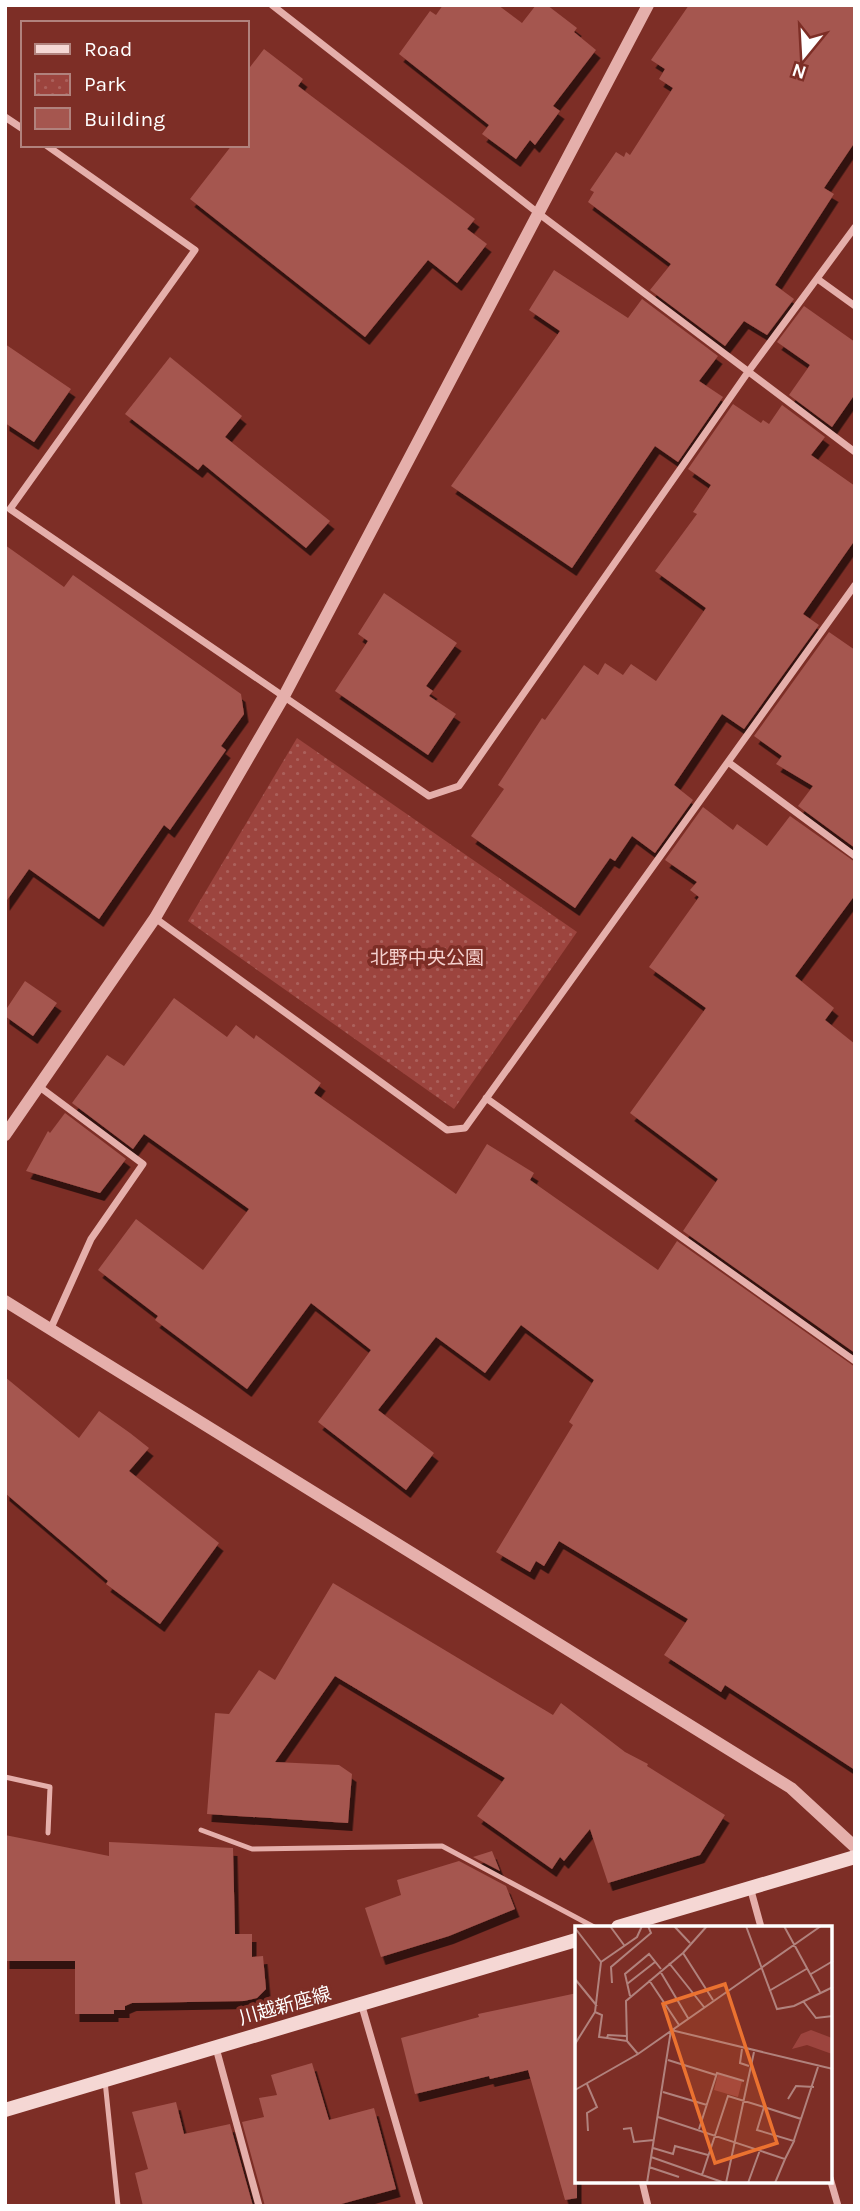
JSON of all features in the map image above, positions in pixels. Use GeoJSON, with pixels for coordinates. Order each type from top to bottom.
{"type":"FeatureCollection","features":[{"type":"Feature","properties":{"kind":"main road"},"geometry":{"type":"LineString","coordinates":[[621,1926],[855,1857]]}},
{"type":"Feature","properties":{"kind":"main road","name":"川越新座線"},"geometry":{"type":"LineString","coordinates":[[5,2110],[575,1940]]}},
{"type":"Feature","properties":{"kind":"street"},"geometry":{"type":"LineString","coordinates":[[272,5],[538,213],[855,452]]}},
{"type":"Feature","properties":{"kind":"street"},"geometry":{"type":"LineString","coordinates":[[5,1135],[41,1088],[155,918],[283,698],[648,5]]}},
{"type":"Feature","properties":{"kind":"street"},"geometry":{"type":"LineString","coordinates":[[5,117],[21,128]]}},
{"type":"Feature","properties":{"kind":"street"},"geometry":{"type":"LineString","coordinates":[[49,147],[195,250],[8,507],[429,796],[458,786],[748,372],[855,227]]}},
{"type":"Feature","properties":{"kind":"street"},"geometry":{"type":"LineString","coordinates":[[819,279],[855,306]]}},
{"type":"Feature","properties":{"kind":"street"},"geometry":{"type":"LineString","coordinates":[[155,918],[447,1130],[465,1128],[855,585]]}},
{"type":"Feature","properties":{"kind":"street"},"geometry":{"type":"LineString","coordinates":[[728,762],[855,856]]}},
{"type":"Feature","properties":{"kind":"street"},"geometry":{"type":"LineString","coordinates":[[41,1088],[144,1164],[91,1238],[50,1330]]}},
{"type":"Feature","properties":{"kind":"street"},"geometry":{"type":"LineString","coordinates":[[486,1098],[855,1362]]}},
{"type":"Feature","properties":{"kind":"street"},"geometry":{"type":"LineString","coordinates":[[5,1301],[791,1788],[855,1847]]}},
{"type":"Feature","properties":{"kind":"street"},"geometry":{"type":"LineString","coordinates":[[750,1886],[761,1926]]}},
{"type":"Feature","properties":{"kind":"street"},"geometry":{"type":"LineString","coordinates":[[361,2003],[420,2206]]}},
{"type":"Feature","properties":{"kind":"street"},"geometry":{"type":"LineString","coordinates":[[216,2046],[259,2206]]}},
{"type":"Feature","properties":{"kind":"street"},"geometry":{"type":"LineString","coordinates":[[642,2183],[648,2206]]}},
{"type":"Feature","properties":{"kind":"street"},"geometry":{"type":"LineString","coordinates":[[831,2183],[838,2206]]}},
{"type":"Feature","properties":{"kind":"lane"},"geometry":{"type":"LineString","coordinates":[[5,1777],[50,1787],[48,1833]]}},
{"type":"Feature","properties":{"kind":"lane"},"geometry":{"type":"LineString","coordinates":[[201,1830],[252,1849],[442,1846],[592,1926]]}},
{"type":"Feature","properties":{"kind":"lane"},"geometry":{"type":"LineString","coordinates":[[104,2081],[118,2206]]}},
{"type":"Feature","properties":{"kind":"green space","name":"北野中央公園"},"geometry":{"type":"Polygon","coordinates":[[[297,738],[577,932],[454,1109],[188,921],[297,738]]]}},
{"type":"Feature","properties":{"kind":"building"},"geometry":{"type":"Polygon","coordinates":[[[443,5],[498,5],[522,23],[536,5],[547,5],[577,28],[574,32],[596,50],[553,106],[560,111],[535,145],[530,140],[516,159],[482,134],[489,125],[399,54],[430,11],[436,15],[443,5]]]}},
{"type":"Feature","properties":{"kind":"building"},"geometry":{"type":"Polygon","coordinates":[[[689,5],[855,5],[855,142],[824,188],[834,194],[775,285],[794,299],[767,335],[744,321],[725,346],[650,290],[671,264],[588,202],[594,192],[590,190],[616,152],[624,157],[626,152],[630,155],[673,88],[659,79],[665,69],[651,60],[689,5]]]}},
{"type":"Feature","properties":{"kind":"building"},"geometry":{"type":"Polygon","coordinates":[[[264,49],[303,79],[298,86],[475,219],[467,229],[487,244],[457,283],[428,260],[365,337],[190,199],[230,147],[248,147],[248,70],[264,49]]]}},
{"type":"Feature","properties":{"kind":"building"},"geometry":{"type":"Polygon","coordinates":[[[554,270],[628,318],[642,299],[718,356],[699,381],[723,397],[678,462],[655,446],[572,568],[451,486],[560,331],[529,310],[554,270]]]}},
{"type":"Feature","properties":{"kind":"building"},"geometry":{"type":"Polygon","coordinates":[[[804,306],[855,342],[855,394],[832,427],[789,395],[810,365],[777,342],[804,306]]]}},
{"type":"Feature","properties":{"kind":"building"},"geometry":{"type":"Polygon","coordinates":[[[5,344],[71,389],[34,442],[5,423],[5,344]]]}},
{"type":"Feature","properties":{"kind":"building"},"geometry":{"type":"Polygon","coordinates":[[[170,357],[242,416],[225,437],[330,521],[306,548],[203,464],[198,470],[125,414],[170,357]]]}},
{"type":"Feature","properties":{"kind":"building"},"geometry":{"type":"Polygon","coordinates":[[[733,404],[761,423],[763,420],[769,424],[782,405],[825,437],[811,455],[855,486],[855,540],[803,614],[819,625],[744,729],[722,714],[674,785],[693,800],[655,853],[632,836],[615,861],[610,858],[575,908],[471,836],[504,789],[498,785],[542,718],[545,720],[584,665],[598,675],[605,663],[623,675],[631,664],[656,681],[706,608],[655,571],[697,514],[693,512],[711,485],[688,469],[733,404]]]}},
{"type":"Feature","properties":{"kind":"building"},"geometry":{"type":"Polygon","coordinates":[[[5,545],[64,587],[73,575],[241,694],[244,714],[221,746],[226,750],[170,830],[164,825],[99,919],[29,869],[5,903],[5,545]]]}},
{"type":"Feature","properties":{"kind":"building"},"geometry":{"type":"Polygon","coordinates":[[[384,593],[457,643],[426,686],[433,691],[429,696],[456,714],[428,755],[335,691],[368,641],[358,634],[384,593]]]}},
{"type":"Feature","properties":{"kind":"building"},"geometry":{"type":"Polygon","coordinates":[[[829,632],[855,650],[855,848],[798,806],[813,786],[776,764],[782,756],[754,736],[829,632]]]}},
{"type":"Feature","properties":{"kind":"building"},"geometry":{"type":"Polygon","coordinates":[[[703,807],[733,830],[737,824],[767,846],[790,816],[855,862],[855,895],[795,976],[834,1008],[825,1020],[855,1044],[855,1353],[683,1231],[718,1179],[630,1113],[706,1008],[649,967],[699,897],[690,890],[697,882],[665,860],[703,807]]]}},
{"type":"Feature","properties":{"kind":"building"},"geometry":{"type":"Polygon","coordinates":[[[25,981],[57,1003],[33,1036],[5,1016],[5,1011],[25,981]]]}},
{"type":"Feature","properties":{"kind":"building"},"geometry":{"type":"Polygon","coordinates":[[[174,998],[227,1037],[236,1025],[254,1039],[256,1035],[321,1083],[314,1093],[456,1194],[487,1144],[534,1173],[530,1180],[658,1270],[677,1241],[855,1367],[855,1770],[725,1685],[721,1692],[664,1655],[688,1619],[559,1541],[544,1566],[536,1561],[530,1572],[496,1552],[573,1425],[569,1422],[594,1380],[521,1325],[485,1373],[436,1337],[378,1410],[434,1453],[406,1490],[318,1422],[371,1350],[311,1303],[247,1389],[155,1320],[158,1316],[98,1270],[136,1219],[203,1270],[249,1209],[144,1134],[133,1149],[72,1103],[107,1055],[124,1066],[174,998]]]}},
{"type":"Feature","properties":{"kind":"building"},"geometry":{"type":"Polygon","coordinates":[[[65,1113],[126,1159],[100,1193],[26,1171],[48,1131],[50,1133],[65,1113]]]}},
{"type":"Feature","properties":{"kind":"building"},"geometry":{"type":"Polygon","coordinates":[[[5,1377],[79,1438],[99,1411],[130,1433],[149,1448],[129,1471],[219,1543],[160,1624],[106,1584],[108,1581],[5,1493],[5,1377]]]}},
{"type":"Feature","properties":{"kind":"building"},"geometry":{"type":"Polygon","coordinates":[[[333,1583],[553,1715],[561,1703],[625,1752],[648,1764],[647,1766],[725,1815],[700,1855],[608,1883],[590,1829],[564,1861],[560,1857],[552,1869],[477,1816],[505,1778],[335,1676],[275,1762],[339,1765],[352,1774],[348,1823],[207,1814],[215,1713],[229,1714],[259,1670],[275,1680],[333,1583]]]}},
{"type":"Feature","properties":{"kind":"building"},"geometry":{"type":"Polygon","coordinates":[[[5,1835],[109,1856],[109,1842],[233,1848],[235,1934],[252,1934],[252,1957],[263,1956],[266,1989],[257,1998],[244,2001],[132,2003],[125,2006],[125,2010],[114,2010],[114,2014],[75,2014],[75,1961],[5,1961],[5,1835]]]}},
{"type":"Feature","properties":{"kind":"building"},"geometry":{"type":"Polygon","coordinates":[[[492,1851],[500,1871],[473,1857],[492,1851]]]}},
{"type":"Feature","properties":{"kind":"building"},"geometry":{"type":"Polygon","coordinates":[[[459,1861],[506,1886],[515,1909],[449,1936],[381,1957],[365,1908],[401,1895],[397,1880],[459,1861]]]}},
{"type":"Feature","properties":{"kind":"building"},"geometry":{"type":"Polygon","coordinates":[[[575,1993],[577,2198],[565,2200],[528,2070],[490,2079],[489,2076],[415,2094],[401,2038],[479,2017],[478,2014],[575,1993]]]}},
{"type":"Feature","properties":{"kind":"building"},"geometry":{"type":"Polygon","coordinates":[[[312,2063],[329,2120],[374,2108],[396,2189],[334,2206],[265,2206],[242,2122],[264,2117],[259,2098],[277,2095],[271,2075],[312,2063]]]}},
{"type":"Feature","properties":{"kind":"building"},"geometry":{"type":"Polygon","coordinates":[[[176,2102],[184,2134],[230,2124],[253,2206],[143,2206],[135,2173],[148,2169],[132,2112],[176,2102]]]}}]}
